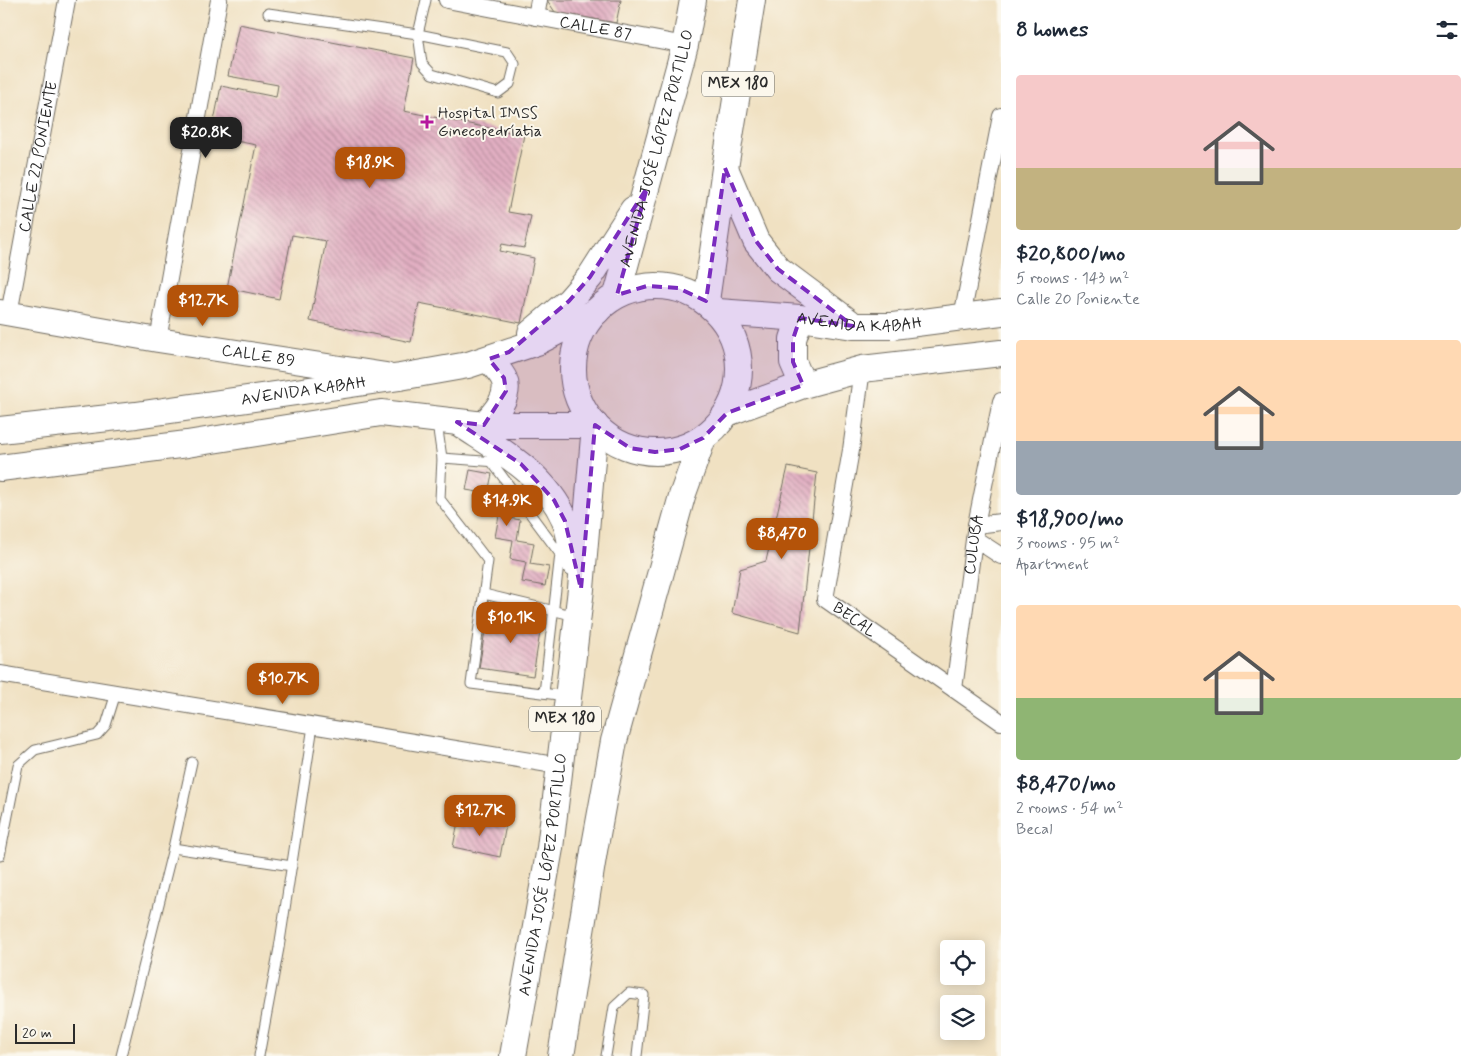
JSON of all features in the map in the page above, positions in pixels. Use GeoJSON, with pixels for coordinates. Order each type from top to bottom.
{"type":"FeatureCollection","features":[{"type":"Feature","properties":{"kind":"main road","name":"AVENIDA JOSÉ LÓPEZ PORTILLO"},"geometry":{"type":"LineString","coordinates":[[617,295],[685,46],[693,0]]}},
{"type":"Feature","properties":{"kind":"main road","name":"MEX 180"},"geometry":{"type":"LineString","coordinates":[[712,307],[725,168],[752,0]]}},
{"type":"Feature","properties":{"kind":"main road"},"geometry":{"type":"LineString","coordinates":[[725,168],[756,241],[773,262],[785,274],[853,326]]}},
{"type":"Feature","properties":{"kind":"main road"},"geometry":{"type":"LineString","coordinates":[[484,425],[497,410],[506,391],[499,356],[569,301],[590,276],[647,188]]}},
{"type":"Feature","properties":{"kind":"main road"},"geometry":{"type":"LineString","coordinates":[[647,286],[678,288],[712,307],[736,343],[739,379],[727,413],[703,438],[680,449],[654,452],[630,448],[612,440],[595,425],[579,398],[573,368],[580,337],[597,311],[617,295],[647,286]]}},
{"type":"Feature","properties":{"kind":"main road","name":"AVENIDA KABAH"},"geometry":{"type":"LineString","coordinates":[[712,307],[853,326],[893,326],[1001,312]]}},
{"type":"Feature","properties":{"kind":"main road","name":"AVENIDA KABAH"},"geometry":{"type":"LineString","coordinates":[[0,430],[136,415],[400,377],[468,365],[537,342],[597,311]]}},
{"type":"Feature","properties":{"kind":"main road"},"geometry":{"type":"LineString","coordinates":[[800,318],[793,339],[793,362],[803,385]]}},
{"type":"Feature","properties":{"kind":"main road"},"geometry":{"type":"LineString","coordinates":[[727,413],[803,385],[862,369],[1001,354]]}},
{"type":"Feature","properties":{"kind":"main road","name":"AVENIDA KABAH"},"geometry":{"type":"LineString","coordinates":[[0,468],[187,444],[381,413],[484,425],[595,425]]}},
{"type":"Feature","properties":{"kind":"main road"},"geometry":{"type":"LineString","coordinates":[[447,421],[521,464],[536,478],[554,500],[565,521],[566,553],[581,590]]}},
{"type":"Feature","properties":{"kind":"main road","name":"AVENIDA JOSÉ LÓPEZ PORTILLO"},"geometry":{"type":"LineString","coordinates":[[513,1056],[550,848],[560,766],[556,694],[566,614],[581,590],[595,425]]}},
{"type":"Feature","properties":{"kind":"main road","name":"MEX 180"},"geometry":{"type":"LineString","coordinates":[[561,1056],[614,741],[682,496],[703,438]]}},
{"type":"Feature","properties":{"kind":"street","name":"CALLE 22 PONIENTE"},"geometry":{"type":"LineString","coordinates":[[5,313],[67,0]]}},
{"type":"Feature","properties":{"kind":"street"},"geometry":{"type":"LineString","coordinates":[[158,340],[219,0]]}},
{"type":"Feature","properties":{"kind":"street","name":"CALLE 87"},"geometry":{"type":"LineString","coordinates":[[447,0],[685,46]]}},
{"type":"Feature","properties":{"kind":"street"},"geometry":{"type":"LineString","coordinates":[[536,17],[539,0]]}},
{"type":"Feature","properties":{"kind":"street"},"geometry":{"type":"LineString","coordinates":[[962,317],[1001,116]]}},
{"type":"Feature","properties":{"kind":"street","name":"CALLE 89"},"geometry":{"type":"LineString","coordinates":[[5,313],[158,340],[400,377]]}},
{"type":"Feature","properties":{"kind":"street","name":"BECAL"},"geometry":{"type":"LineString","coordinates":[[862,369],[851,450],[825,599],[1001,722]]}},
{"type":"Feature","properties":{"kind":"street","name":"CULUBA"},"geometry":{"type":"LineString","coordinates":[[954,689],[976,532],[1001,400]]}},
{"type":"Feature","properties":{"kind":"street"},"geometry":{"type":"LineString","coordinates":[[1001,522],[976,532],[1001,556]]}},
{"type":"Feature","properties":{"kind":"street"},"geometry":{"type":"LineString","coordinates":[[0,674],[560,766]]}},
{"type":"Feature","properties":{"kind":"lane"},"geometry":{"type":"LineString","coordinates":[[268,13],[418,34],[507,52],[515,64],[510,84],[498,93],[432,74],[422,63],[418,34],[426,0]]}},
{"type":"Feature","properties":{"kind":"lane"},"geometry":{"type":"LineString","coordinates":[[447,421],[442,458],[440,499],[488,561],[471,684],[556,694]]}},
{"type":"Feature","properties":{"kind":"lane"},"geometry":{"type":"LineString","coordinates":[[442,458],[521,464]]}},
{"type":"Feature","properties":{"kind":"lane"},"geometry":{"type":"LineString","coordinates":[[484,594],[566,614],[566,553],[491,461]]}},
{"type":"Feature","properties":{"kind":"lane"},"geometry":{"type":"LineString","coordinates":[[0,856],[18,765],[36,750],[97,735],[106,725],[116,693]]}},
{"type":"Feature","properties":{"kind":"lane"},"geometry":{"type":"LineString","coordinates":[[259,1056],[280,948],[314,726]]}},
{"type":"Feature","properties":{"kind":"lane"},"geometry":{"type":"LineString","coordinates":[[121,1056],[173,848],[192,762]]}},
{"type":"Feature","properties":{"kind":"lane"},"geometry":{"type":"LineString","coordinates":[[173,848],[292,866]]}},
{"type":"Feature","properties":{"kind":"lane"},"geometry":{"type":"LineString","coordinates":[[606,1056],[614,1007],[629,993],[644,996],[636,1056]]}},
{"type":"Feature","properties":{"kind":"highlighted area"},"geometry":{"type":"Polygon","coordinates":[[[725,168],[756,241],[778,269],[853,326],[800,318],[793,339],[793,362],[803,385],[727,413],[703,438],[680,449],[655,452],[630,448],[595,425],[581,589],[565,521],[554,500],[521,464],[457,422],[484,425],[506,391],[504,378],[489,359],[509,352],[569,301],[590,277],[647,188],[617,295],[647,286],[678,288],[706,301],[725,168]]]}},
{"type":"Feature","properties":{"kind":"building"},"geometry":{"type":"Polygon","coordinates":[[[547,0],[621,0],[616,23],[555,12],[547,0]]]}},
{"type":"Feature","properties":{"kind":"building"},"geometry":{"type":"Polygon","coordinates":[[[239,24],[414,58],[404,111],[524,135],[508,212],[531,216],[524,248],[502,244],[500,251],[534,258],[521,323],[419,303],[411,342],[310,321],[326,241],[292,235],[279,299],[227,288],[256,145],[211,136],[221,86],[276,97],[278,85],[228,76],[239,24]]]}},
{"type":"Feature","properties":{"kind":"building"},"geometry":{"type":"Polygon","coordinates":[[[788,467],[817,473],[800,632],[732,613],[740,569],[766,561],[788,467]]]}},
{"type":"Feature","properties":{"kind":"building"},"geometry":{"type":"Polygon","coordinates":[[[470,470],[492,474],[488,493],[508,497],[504,517],[520,520],[517,540],[534,543],[530,564],[549,567],[545,586],[522,582],[526,562],[510,559],[513,540],[495,537],[499,516],[481,513],[484,493],[466,490],[470,470]]]}},
{"type":"Feature","properties":{"kind":"building"},"geometry":{"type":"Polygon","coordinates":[[[488,612],[542,620],[533,676],[479,668],[488,612]]]}},
{"type":"Feature","properties":{"kind":"building"},"geometry":{"type":"Polygon","coordinates":[[[459,817],[506,825],[500,857],[453,847],[459,817]]]}},
{"type":"Feature","properties":{"kind":"place","name":"Hospital IMSS Ginecopedríatia"},"geometry":{"type":"Point","coordinates":[427,122]}}]}
